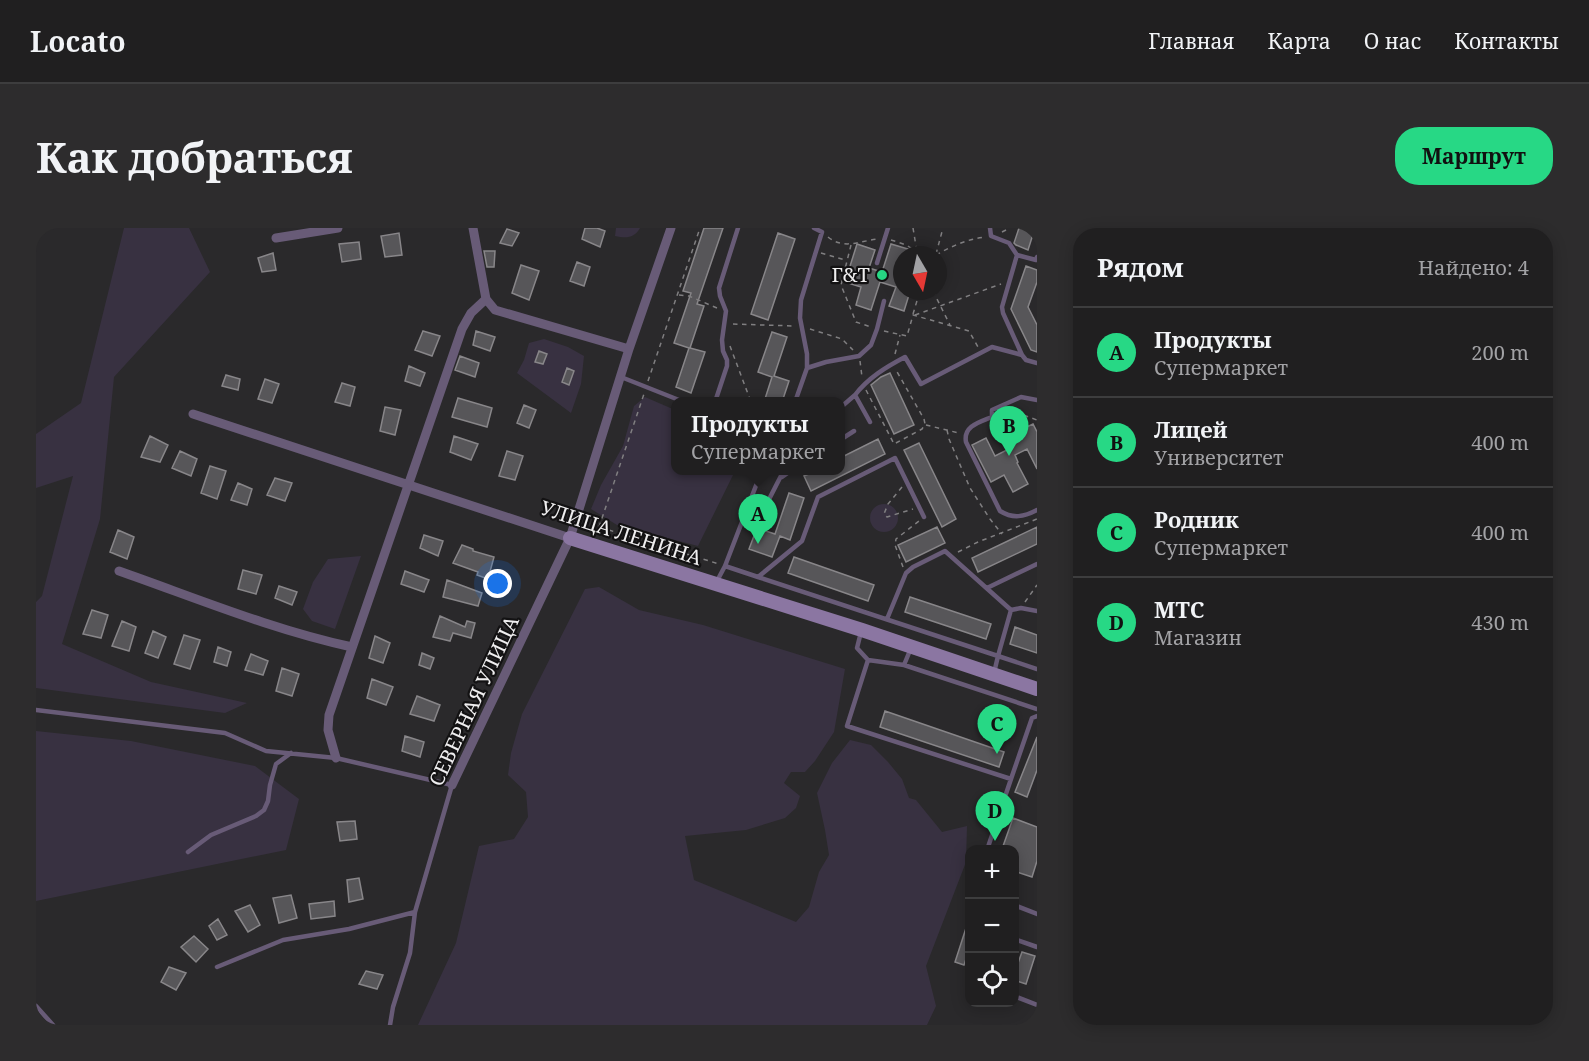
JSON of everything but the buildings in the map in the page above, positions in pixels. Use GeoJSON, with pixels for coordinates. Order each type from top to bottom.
{"type":"FeatureCollection","features":[{"type":"Feature","properties":{"kind":"street"},"geometry":{"type":"LineString","coordinates":[[276,238],[338,228]]}},
{"type":"Feature","properties":{"kind":"street","name":"СЕВЕРНАЯ УЛИЦА"},"geometry":{"type":"LineString","coordinates":[[452,785],[570,537],[629,349],[671,228]]}},
{"type":"Feature","properties":{"kind":"street"},"geometry":{"type":"LineString","coordinates":[[476,230],[486,299],[495,310],[629,349]]}},
{"type":"Feature","properties":{"kind":"street"},"geometry":{"type":"LineString","coordinates":[[336,758],[328,730],[328,715],[462,329],[471,313],[486,299]]}},
{"type":"Feature","properties":{"kind":"street","name":"УЛИЦА ЛЕНИНА"},"geometry":{"type":"LineString","coordinates":[[193,414],[862,630],[1037,689]]}},
{"type":"Feature","properties":{"kind":"street"},"geometry":{"type":"LineString","coordinates":[[119,571],[260,621],[352,647]]}},
{"type":"Feature","properties":{"kind":"lane"},"geometry":{"type":"LineString","coordinates":[[293,228],[302,235]]}},
{"type":"Feature","properties":{"kind":"lane"},"geometry":{"type":"LineString","coordinates":[[717,397],[727,366],[722,340],[726,311],[719,288],[738,228]]}},
{"type":"Feature","properties":{"kind":"lane"},"geometry":{"type":"LineString","coordinates":[[797,397],[807,368],[807,354],[800,318],[801,300],[822,232],[814,228]]}},
{"type":"Feature","properties":{"kind":"lane"},"geometry":{"type":"LineString","coordinates":[[877,263],[888,228]]}},
{"type":"Feature","properties":{"kind":"lane"},"geometry":{"type":"LineString","coordinates":[[990,228],[991,236],[1009,243],[1017,255],[1037,259]]}},
{"type":"Feature","properties":{"kind":"lane"},"geometry":{"type":"LineString","coordinates":[[1017,255],[1002,307],[1003,313],[1022,355],[1026,360],[1037,363]]}},
{"type":"Feature","properties":{"kind":"lane"},"geometry":{"type":"LineString","coordinates":[[807,368],[859,356],[871,345],[884,301]]}},
{"type":"Feature","properties":{"kind":"lane"},"geometry":{"type":"LineString","coordinates":[[845,404],[863,384],[892,363],[905,357],[921,384],[992,347],[1022,355]]}},
{"type":"Feature","properties":{"kind":"lane"},"geometry":{"type":"LineString","coordinates":[[621,377],[671,397]]}},
{"type":"Feature","properties":{"kind":"lane"},"geometry":{"type":"LineString","coordinates":[[855,395],[870,422]]}},
{"type":"Feature","properties":{"kind":"lane"},"geometry":{"type":"LineString","coordinates":[[1037,400],[1021,397],[992,410],[992,417],[974,425],[967,430],[965,435],[1000,510],[1008,515],[1020,517],[1037,510]]}},
{"type":"Feature","properties":{"kind":"lane"},"geometry":{"type":"LineString","coordinates":[[845,437],[854,431]]}},
{"type":"Feature","properties":{"kind":"lane"},"geometry":{"type":"LineString","coordinates":[[758,577],[802,541],[818,496],[895,458],[924,517]]}},
{"type":"Feature","properties":{"kind":"lane"},"geometry":{"type":"LineString","coordinates":[[716,583],[725,566],[760,475]]}},
{"type":"Feature","properties":{"kind":"lane"},"geometry":{"type":"LineString","coordinates":[[742,519],[749,520],[761,515],[782,475]]}},
{"type":"Feature","properties":{"kind":"lane"},"geometry":{"type":"LineString","coordinates":[[780,478],[785,475]]}},
{"type":"Feature","properties":{"kind":"lane"},"geometry":{"type":"LineString","coordinates":[[887,619],[906,573],[945,551],[1011,610]]}},
{"type":"Feature","properties":{"kind":"lane"},"geometry":{"type":"LineString","coordinates":[[987,588],[1037,564]]}},
{"type":"Feature","properties":{"kind":"lane"},"geometry":{"type":"LineString","coordinates":[[725,566],[1037,669]]}},
{"type":"Feature","properties":{"kind":"lane"},"geometry":{"type":"LineString","coordinates":[[1011,610],[1021,608],[1037,611]]}},
{"type":"Feature","properties":{"kind":"lane"},"geometry":{"type":"LineString","coordinates":[[994,675],[1011,610]]}},
{"type":"Feature","properties":{"kind":"lane"},"geometry":{"type":"LineString","coordinates":[[862,630],[856,648],[868,660],[904,665],[1037,709]]}},
{"type":"Feature","properties":{"kind":"lane"},"geometry":{"type":"LineString","coordinates":[[904,665],[911,647]]}},
{"type":"Feature","properties":{"kind":"lane"},"geometry":{"type":"LineString","coordinates":[[868,660],[847,726],[1011,779]]}},
{"type":"Feature","properties":{"kind":"lane"},"geometry":{"type":"LineString","coordinates":[[36,710],[225,733],[266,751],[336,758],[452,785]]}},
{"type":"Feature","properties":{"kind":"lane"},"geometry":{"type":"LineString","coordinates":[[988,845],[1032,718],[1037,716]]}},
{"type":"Feature","properties":{"kind":"lane"},"geometry":{"type":"LineString","coordinates":[[188,852],[211,835],[256,816],[264,810],[276,764],[291,753]]}},
{"type":"Feature","properties":{"kind":"lane","name":"СЕВЕРНАЯ УЛИЦА"},"geometry":{"type":"LineString","coordinates":[[390,1025],[393,1007],[410,953],[415,912],[452,785]]}},
{"type":"Feature","properties":{"kind":"lane"},"geometry":{"type":"LineString","coordinates":[[1019,907],[1037,914]]}},
{"type":"Feature","properties":{"kind":"lane"},"geometry":{"type":"LineString","coordinates":[[217,967],[283,940],[349,929],[415,912]]}},
{"type":"Feature","properties":{"kind":"lane"},"geometry":{"type":"LineString","coordinates":[[1019,941],[1037,947]]}},
{"type":"Feature","properties":{"kind":"lane"},"geometry":{"type":"LineString","coordinates":[[1019,998],[1037,1005]]}},
{"type":"Feature","properties":{"kind":"lane"},"geometry":{"type":"LineString","coordinates":[[36,1006],[53,1025]]}},
{"type":"Feature","properties":{"kind":"path"},"geometry":{"type":"LineString","coordinates":[[593,545],[700,228]]}},
{"type":"Feature","properties":{"kind":"path"},"geometry":{"type":"LineString","coordinates":[[913,228],[916,246]]}},
{"type":"Feature","properties":{"kind":"path"},"geometry":{"type":"LineString","coordinates":[[938,246],[942,228]]}},
{"type":"Feature","properties":{"kind":"path"},"geometry":{"type":"LineString","coordinates":[[947,249],[1010,228]]}},
{"type":"Feature","properties":{"kind":"path"},"geometry":{"type":"LineString","coordinates":[[822,232],[832,240],[851,245],[874,238],[909,246]]}},
{"type":"Feature","properties":{"kind":"path"},"geometry":{"type":"LineString","coordinates":[[851,245],[841,285],[856,322],[907,336],[917,300]]}},
{"type":"Feature","properties":{"kind":"path"},"geometry":{"type":"LineString","coordinates":[[817,252],[846,260]]}},
{"type":"Feature","properties":{"kind":"path"},"geometry":{"type":"LineString","coordinates":[[913,315],[1010,280]]}},
{"type":"Feature","properties":{"kind":"path"},"geometry":{"type":"LineString","coordinates":[[678,295],[689,296],[726,311]]}},
{"type":"Feature","properties":{"kind":"path"},"geometry":{"type":"LineString","coordinates":[[937,300],[950,326]]}},
{"type":"Feature","properties":{"kind":"path"},"geometry":{"type":"LineString","coordinates":[[913,315],[969,331],[981,353]]}},
{"type":"Feature","properties":{"kind":"path"},"geometry":{"type":"LineString","coordinates":[[725,322],[738,325],[802,327],[842,339],[859,356],[863,384],[894,444],[922,429],[925,424],[892,363],[900,335]]}},
{"type":"Feature","properties":{"kind":"path"},"geometry":{"type":"LineString","coordinates":[[723,332],[749,397]]}},
{"type":"Feature","properties":{"kind":"path"},"geometry":{"type":"LineString","coordinates":[[992,410],[1023,415],[1037,420]]}},
{"type":"Feature","properties":{"kind":"path"},"geometry":{"type":"LineString","coordinates":[[925,424],[965,435]]}},
{"type":"Feature","properties":{"kind":"path"},"geometry":{"type":"LineString","coordinates":[[947,430],[970,488],[1002,534]]}},
{"type":"Feature","properties":{"kind":"path"},"geometry":{"type":"LineString","coordinates":[[907,482],[896,492],[884,514],[887,517],[919,507]]}},
{"type":"Feature","properties":{"kind":"path"},"geometry":{"type":"LineString","coordinates":[[906,573],[899,559],[895,545],[896,539],[924,517]]}},
{"type":"Feature","properties":{"kind":"path"},"geometry":{"type":"LineString","coordinates":[[951,556],[978,542],[1037,519]]}},
{"type":"Feature","properties":{"kind":"path"},"geometry":{"type":"LineString","coordinates":[[599,526],[725,566]]}},
{"type":"Feature","properties":{"kind":"path"},"geometry":{"type":"LineString","coordinates":[[1021,608],[1037,585]]}},
{"type":"Feature","properties":{"kind":"shaded area"},"geometry":{"type":"Polygon","coordinates":[[[124,228],[189,228],[210,272],[114,377],[100,519],[62,644],[151,682],[247,703],[225,713],[36,688],[36,602],[42,596],[73,476],[36,488],[36,434],[81,403],[124,228]]]}},
{"type":"Feature","properties":{"kind":"shaded area"},"geometry":{"type":"Polygon","coordinates":[[[616,228],[640,228],[632,236],[626,237],[615,236],[616,228]]]}},
{"type":"Feature","properties":{"kind":"shaded area"},"geometry":{"type":"Polygon","coordinates":[[[544,339],[568,347],[584,356],[581,384],[571,413],[517,373],[529,343],[544,339]]]}},
{"type":"Feature","properties":{"kind":"shaded area"},"geometry":{"type":"Polygon","coordinates":[[[645,397],[671,408],[671,475],[733,475],[698,546],[617,525],[591,509],[601,485],[623,446],[634,406],[645,397]]]}},
{"type":"Feature","properties":{"kind":"shaded area"},"geometry":{"type":"Polygon","coordinates":[[[884,504],[894,508],[898,518],[894,528],[884,532],[874,528],[870,518],[874,508],[884,504]]]}},
{"type":"Feature","properties":{"kind":"shaded area"},"geometry":{"type":"Polygon","coordinates":[[[361,556],[335,629],[312,621],[303,609],[313,582],[328,559],[361,556]]]}},
{"type":"Feature","properties":{"kind":"shaded area"},"geometry":{"type":"Polygon","coordinates":[[[599,587],[639,610],[703,625],[845,669],[834,732],[805,772],[791,772],[784,783],[800,796],[796,808],[785,818],[746,830],[685,836],[694,880],[796,922],[809,907],[819,872],[829,855],[817,793],[832,763],[850,740],[871,745],[902,779],[909,798],[916,800],[942,832],[967,826],[965,865],[926,966],[936,1006],[927,1025],[418,1025],[456,943],[479,846],[514,839],[528,817],[526,792],[508,775],[511,753],[522,714],[585,589],[599,587]]]}},
{"type":"Feature","properties":{"kind":"shaded area"},"geometry":{"type":"Polygon","coordinates":[[[36,731],[131,741],[255,766],[299,799],[286,850],[36,901],[36,731]]]}},
{"type":"Feature","properties":{"kind":"place","name":"Г&Т"},"geometry":{"type":"Point","coordinates":[882,275]}},
{"type":"Feature","properties":{"kind":"place","name":"Лицей"},"geometry":{"type":"Point","coordinates":[1009,456]}},
{"type":"Feature","properties":{"kind":"place","name":"Продукты"},"geometry":{"type":"Point","coordinates":[758,544]}},
{"type":"Feature","properties":{"kind":"place","name":"Родник"},"geometry":{"type":"Point","coordinates":[997,754]}},
{"type":"Feature","properties":{"kind":"place","name":"МТС"},"geometry":{"type":"Point","coordinates":[995,841]}}]}
